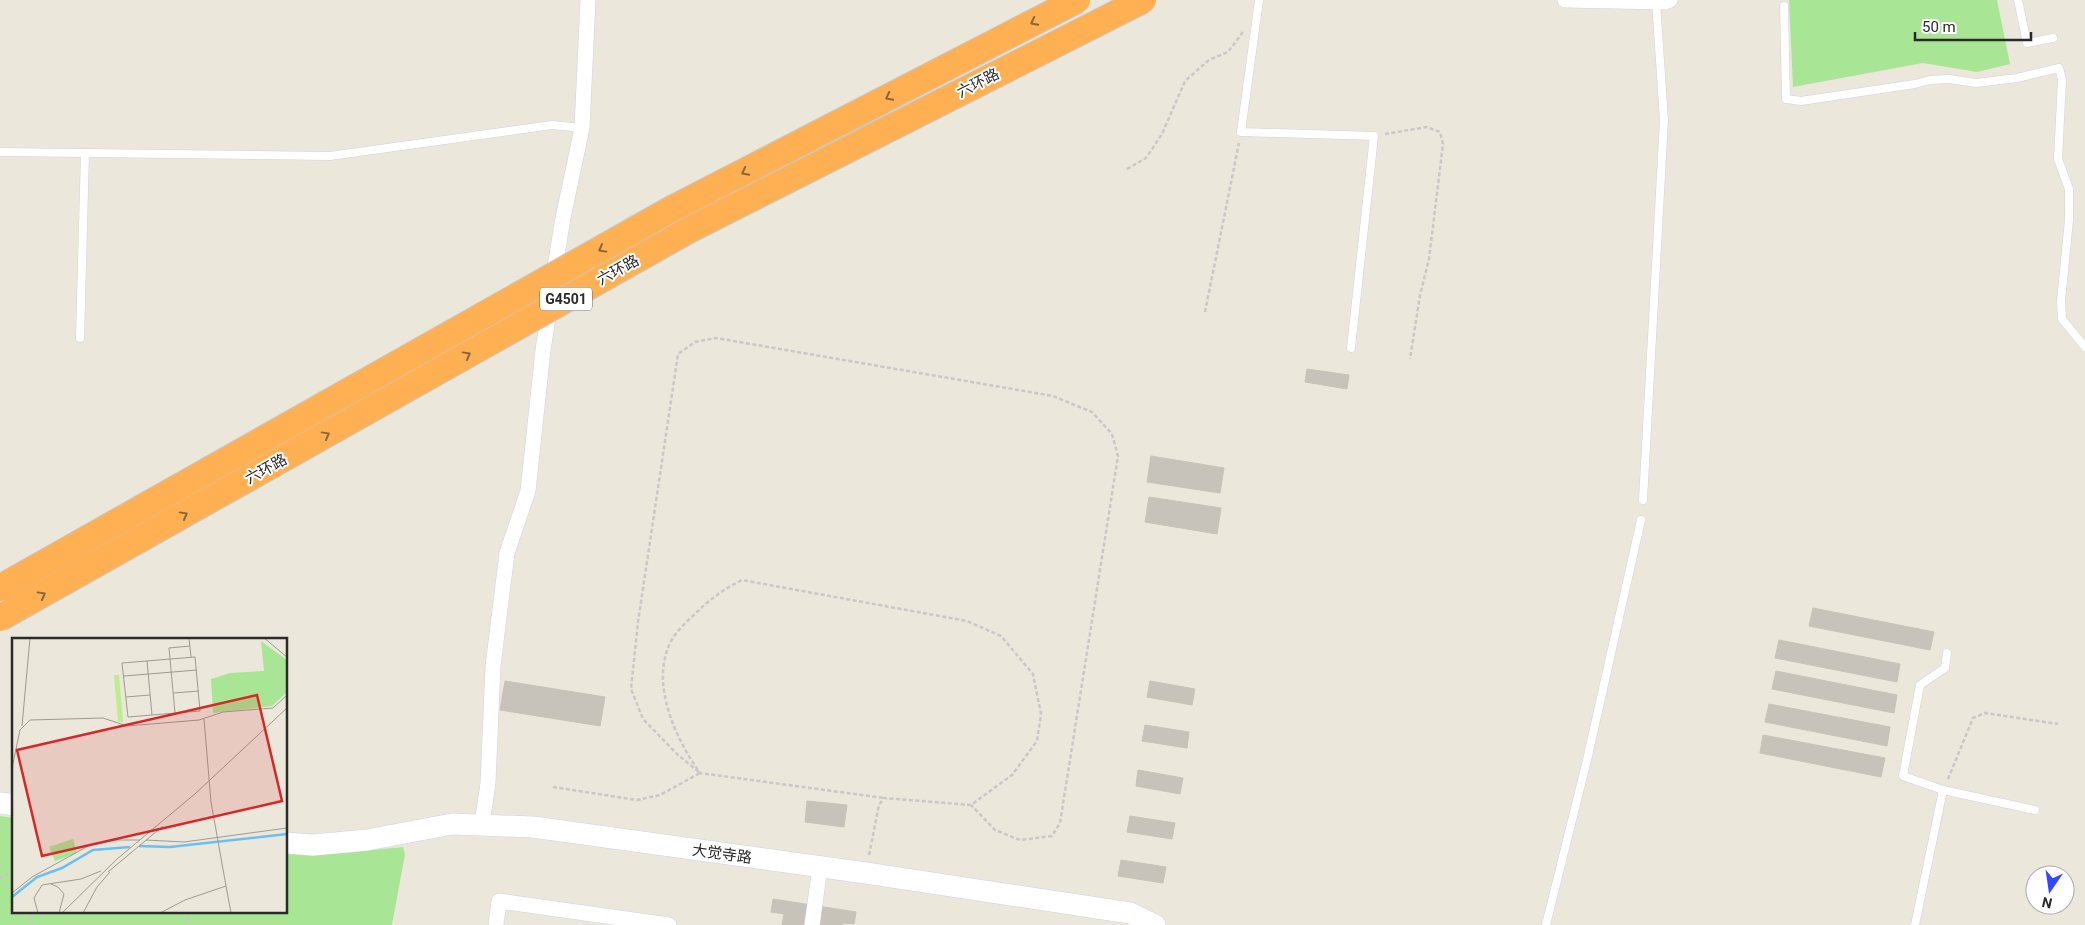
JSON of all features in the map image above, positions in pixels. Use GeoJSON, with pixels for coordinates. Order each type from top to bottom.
{"type":"FeatureCollection","features":[{"type":"Feature","properties":{"kind":"highway","name":"六环路"},"geometry":{"type":"LineString","coordinates":[[0,588],[670,210],[1077,0]]}},
{"type":"Feature","properties":{"kind":"highway","name":"六环路"},"geometry":{"type":"LineString","coordinates":[[0,618],[689,230],[1143,0]]}},
{"type":"Feature","properties":{"kind":"main road","name":"大觉寺路"},"geometry":{"type":"LineString","coordinates":[[288,843],[313,845],[358,841],[452,824],[533,827],[1130,913],[1155,925]]}},
{"type":"Feature","properties":{"kind":"street"},"geometry":{"type":"LineString","coordinates":[[482,824],[488,783],[493,666],[507,553],[528,491],[543,350],[562,218],[582,128],[588,0]]}},
{"type":"Feature","properties":{"kind":"street"},"geometry":{"type":"LineString","coordinates":[[1565,0],[1663,1]]}},
{"type":"Feature","properties":{"kind":"street"},"geometry":{"type":"LineString","coordinates":[[812,925],[820,867]]}},
{"type":"Feature","properties":{"kind":"street"},"geometry":{"type":"LineString","coordinates":[[496,925],[499,901],[669,925]]}},
{"type":"Feature","properties":{"kind":"lane"},"geometry":{"type":"LineString","coordinates":[[1260,0],[1241,132],[1374,136],[1351,348]]}},
{"type":"Feature","properties":{"kind":"lane"},"geometry":{"type":"LineString","coordinates":[[2018,0],[2027,43],[2053,38]]}},
{"type":"Feature","properties":{"kind":"lane"},"geometry":{"type":"LineString","coordinates":[[1643,500],[1664,120],[1663,1]]}},
{"type":"Feature","properties":{"kind":"lane"},"geometry":{"type":"LineString","coordinates":[[1784,6],[1786,98],[1801,101],[1915,84],[1930,80],[1949,79],[1976,82],[2000,80],[2059,68],[2062,79],[2058,159],[2069,189],[2069,220],[2061,301],[2062,319],[2085,347]]}},
{"type":"Feature","properties":{"kind":"lane"},"geometry":{"type":"LineString","coordinates":[[0,152],[330,156],[552,125],[582,128]]}},
{"type":"Feature","properties":{"kind":"lane"},"geometry":{"type":"LineString","coordinates":[[80,338],[85,153]]}},
{"type":"Feature","properties":{"kind":"lane"},"geometry":{"type":"LineString","coordinates":[[1546,925],[1587,760],[1641,520]]}},
{"type":"Feature","properties":{"kind":"lane"},"geometry":{"type":"LineString","coordinates":[[1947,653],[1945,668],[1920,685],[1903,776],[1943,790],[2035,810]]}},
{"type":"Feature","properties":{"kind":"lane"},"geometry":{"type":"LineString","coordinates":[[1915,925],[1943,790]]}},
{"type":"Feature","properties":{"kind":"path"},"geometry":{"type":"LineString","coordinates":[[1127,169],[1146,158],[1162,134],[1185,81],[1209,60],[1228,52],[1258,13]]}},
{"type":"Feature","properties":{"kind":"path"},"geometry":{"type":"LineString","coordinates":[[1374,136],[1427,127],[1440,132],[1443,144],[1429,259],[1420,295],[1410,359]]}},
{"type":"Feature","properties":{"kind":"path"},"geometry":{"type":"LineString","coordinates":[[1205,312],[1241,132]]}},
{"type":"Feature","properties":{"kind":"path"},"geometry":{"type":"LineString","coordinates":[[700,773],[688,756],[667,708],[663,666],[668,648],[682,626],[722,590],[742,580],[967,621],[1000,636],[1033,674],[1040,714],[1037,741],[1012,775],[971,805],[884,798],[700,773],[678,755],[642,719],[630,690],[638,622],[678,354],[695,342],[716,338],[1053,396],[1092,412],[1112,434],[1118,456],[1060,823],[1052,836],[1020,840],[995,830],[971,805]]}},
{"type":"Feature","properties":{"kind":"path"},"geometry":{"type":"LineString","coordinates":[[1943,790],[1973,718],[1985,713],[2058,724]]}},
{"type":"Feature","properties":{"kind":"path"},"geometry":{"type":"LineString","coordinates":[[553,787],[637,800],[660,795],[700,773]]}},
{"type":"Feature","properties":{"kind":"path"},"geometry":{"type":"LineString","coordinates":[[866,874],[879,805],[884,798]]}},
{"type":"Feature","properties":{"kind":"path"},"geometry":{"type":"LineString","coordinates":[[0,878],[12,872]]}},
{"type":"Feature","properties":{"kind":"path"},"geometry":{"type":"LineString","coordinates":[[30,912],[30,918],[34,925]]}},
{"type":"Feature","properties":{"kind":"path"},"geometry":{"type":"LineString","coordinates":[[184,925],[194,912]]}},
{"type":"Feature","properties":{"kind":"green space"},"geometry":{"type":"Polygon","coordinates":[[[1789,0],[1997,0],[2010,64],[1977,72],[1923,63],[1793,87],[1789,0]]]}},
{"type":"Feature","properties":{"kind":"green space"},"geometry":{"type":"Polygon","coordinates":[[[0,816],[12,818],[12,912],[288,912],[288,853],[313,856],[403,847],[405,854],[392,925],[0,925],[0,816]]]}},
{"type":"Feature","properties":{"kind":"building"},"geometry":{"type":"Polygon","coordinates":[[[1307,369],[1349,375],[1347,389],[1305,382],[1307,369]]]}},
{"type":"Feature","properties":{"kind":"building"},"geometry":{"type":"Polygon","coordinates":[[[1151,456],[1224,468],[1220,493],[1147,482],[1151,456]]]}},
{"type":"Feature","properties":{"kind":"building"},"geometry":{"type":"Polygon","coordinates":[[[1149,497],[1221,508],[1217,534],[1145,522],[1149,497]]]}},
{"type":"Feature","properties":{"kind":"building"},"geometry":{"type":"Polygon","coordinates":[[[1813,608],[1934,632],[1930,650],[1809,626],[1813,608]]]}},
{"type":"Feature","properties":{"kind":"building"},"geometry":{"type":"Polygon","coordinates":[[[1779,640],[1900,664],[1897,682],[1775,658],[1779,640]]]}},
{"type":"Feature","properties":{"kind":"building"},"geometry":{"type":"Polygon","coordinates":[[[1776,671],[1897,695],[1894,713],[1772,689],[1776,671]]]}},
{"type":"Feature","properties":{"kind":"building"},"geometry":{"type":"Polygon","coordinates":[[[505,681],[605,697],[600,726],[500,710],[505,681]]]}},
{"type":"Feature","properties":{"kind":"building"},"geometry":{"type":"Polygon","coordinates":[[[1150,681],[1195,689],[1192,705],[1147,697],[1150,681]]]}},
{"type":"Feature","properties":{"kind":"building"},"geometry":{"type":"Polygon","coordinates":[[[1769,704],[1890,727],[1887,746],[1765,722],[1769,704]]]}},
{"type":"Feature","properties":{"kind":"building"},"geometry":{"type":"Polygon","coordinates":[[[1145,725],[1189,732],[1187,748],[1142,741],[1145,725]]]}},
{"type":"Feature","properties":{"kind":"building"},"geometry":{"type":"Polygon","coordinates":[[[1763,735],[1885,758],[1881,777],[1760,753],[1763,735]]]}},
{"type":"Feature","properties":{"kind":"building"},"geometry":{"type":"Polygon","coordinates":[[[1138,770],[1183,778],[1180,794],[1136,786],[1138,770]]]}},
{"type":"Feature","properties":{"kind":"building"},"geometry":{"type":"Polygon","coordinates":[[[807,801],[847,805],[844,827],[805,822],[807,801]]]}},
{"type":"Feature","properties":{"kind":"building"},"geometry":{"type":"Polygon","coordinates":[[[1130,816],[1175,823],[1172,839],[1127,832],[1130,816]]]}},
{"type":"Feature","properties":{"kind":"building"},"geometry":{"type":"Polygon","coordinates":[[[1121,860],[1166,867],[1163,883],[1118,876],[1121,860]]]}},
{"type":"Feature","properties":{"kind":"building"},"geometry":{"type":"Polygon","coordinates":[[[773,899],[856,912],[854,924],[782,925],[784,914],[771,912],[773,899]]]}}]}
